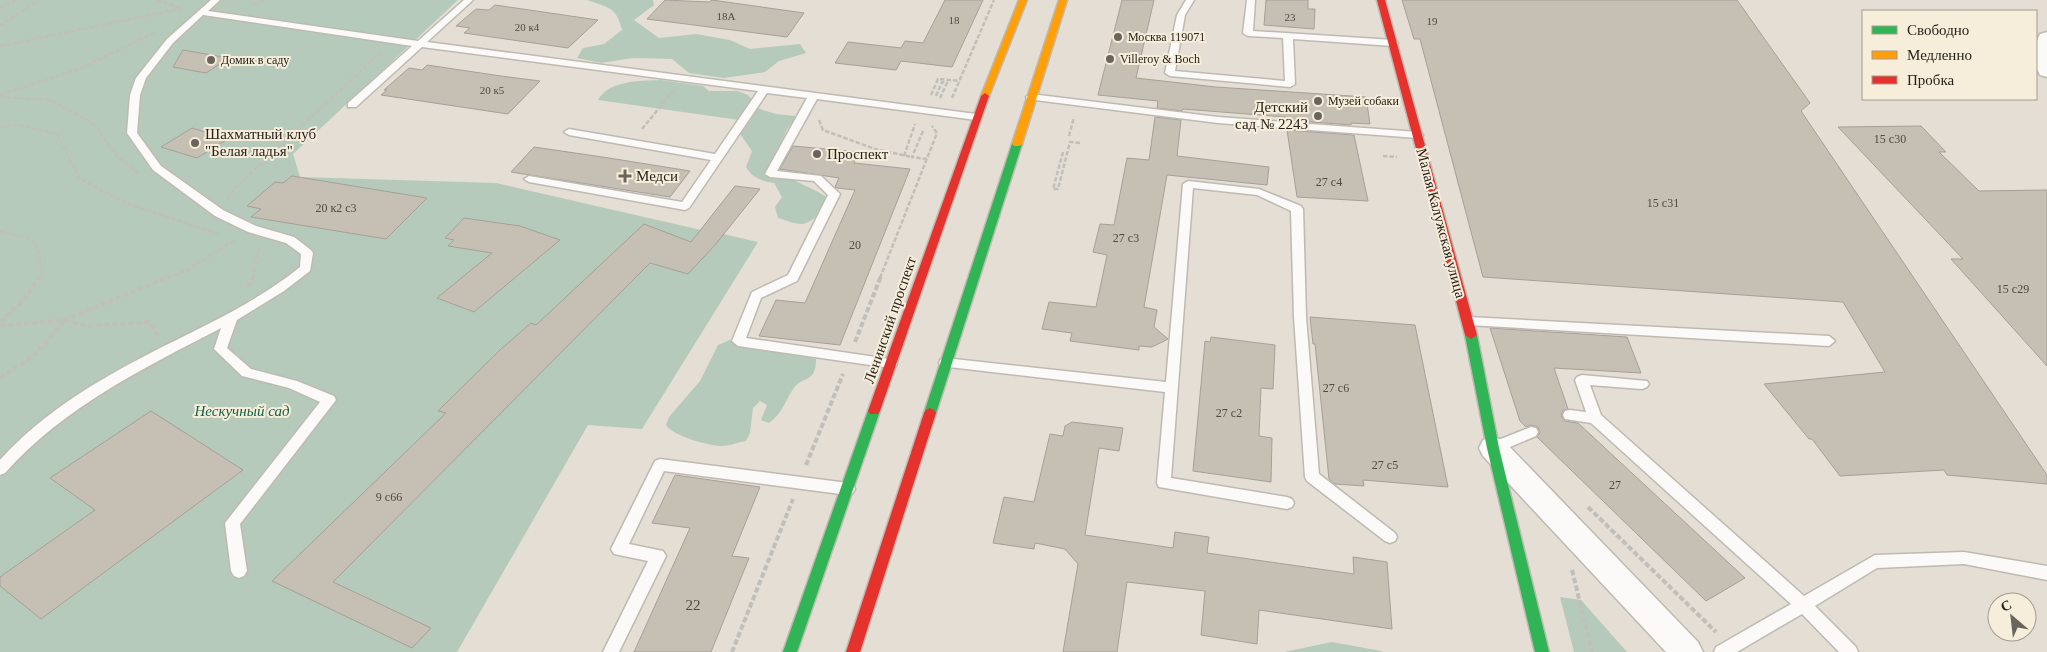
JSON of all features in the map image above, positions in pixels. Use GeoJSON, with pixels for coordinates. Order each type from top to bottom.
{"type":"FeatureCollection","features":[{"type":"Feature","properties":{"kind":"main road","name":"Ленинский проспект"},"geometry":{"type":"LineString","coordinates":[[790,652],[976,117],[1024,0]]}},
{"type":"Feature","properties":{"kind":"main road"},"geometry":{"type":"LineString","coordinates":[[853,652],[1063,0]]}},
{"type":"Feature","properties":{"kind":"main road","name":"Малая Калужская улица"},"geometry":{"type":"LineString","coordinates":[[1381,0],[1468,320],[1493,448],[1542,652]]}},
{"type":"Feature","properties":{"kind":"street"},"geometry":{"type":"LineString","coordinates":[[2047,38],[2042,56],[2047,71]]}},
{"type":"Feature","properties":{"kind":"street"},"geometry":{"type":"LineString","coordinates":[[1493,448],[1687,652]]}},
{"type":"Feature","properties":{"kind":"lane"},"geometry":{"type":"LineString","coordinates":[[0,468],[45,423],[167,350],[288,284],[306,268],[307,253],[290,240],[252,229],[219,213],[158,168],[132,133],[136,91],[143,74],[200,12],[216,0]]}},
{"type":"Feature","properties":{"kind":"lane"},"geometry":{"type":"LineString","coordinates":[[352,105],[469,0]]}},
{"type":"Feature","properties":{"kind":"lane"},"geometry":{"type":"LineString","coordinates":[[1190,0],[1181,15],[1170,73],[1222,80],[1290,84],[1288,36]]}},
{"type":"Feature","properties":{"kind":"lane"},"geometry":{"type":"LineString","coordinates":[[1251,0],[1248,32],[1393,43]]}},
{"type":"Feature","properties":{"kind":"lane"},"geometry":{"type":"LineString","coordinates":[[200,12],[420,44],[976,117]]}},
{"type":"Feature","properties":{"kind":"lane"},"geometry":{"type":"LineString","coordinates":[[529,179],[685,206],[764,89]]}},
{"type":"Feature","properties":{"kind":"lane"},"geometry":{"type":"LineString","coordinates":[[814,96],[770,174],[817,178],[834,194],[793,278],[756,295],[738,341],[891,363]]}},
{"type":"Feature","properties":{"kind":"lane"},"geometry":{"type":"LineString","coordinates":[[1031,96],[1218,120],[1418,135]]}},
{"type":"Feature","properties":{"kind":"lane"},"geometry":{"type":"LineString","coordinates":[[569,132],[718,158]]}},
{"type":"Feature","properties":{"kind":"lane"},"geometry":{"type":"LineString","coordinates":[[1287,503],[1164,483],[1188,184],[1259,192],[1297,208],[1300,317],[1312,477],[1390,537]]}},
{"type":"Feature","properties":{"kind":"lane"},"geometry":{"type":"LineString","coordinates":[[232,316],[220,348],[247,373],[292,384],[329,400],[232,523],[239,572]]}},
{"type":"Feature","properties":{"kind":"lane"},"geometry":{"type":"LineString","coordinates":[[1468,320],[1829,341]]}},
{"type":"Feature","properties":{"kind":"lane"},"geometry":{"type":"LineString","coordinates":[[945,363],[1173,388]]}},
{"type":"Feature","properties":{"kind":"lane"},"geometry":{"type":"LineString","coordinates":[[1642,384],[1582,380],[1595,418],[1803,606],[1850,652]]}},
{"type":"Feature","properties":{"kind":"lane"},"geometry":{"type":"LineString","coordinates":[[1570,415],[1595,418]]}},
{"type":"Feature","properties":{"kind":"lane"},"geometry":{"type":"LineString","coordinates":[[1493,448],[1531,432]]}},
{"type":"Feature","properties":{"kind":"lane"},"geometry":{"type":"LineString","coordinates":[[611,652],[658,556],[619,549],[660,465],[848,489]]}},
{"type":"Feature","properties":{"kind":"lane"},"geometry":{"type":"LineString","coordinates":[[1727,650],[1876,562],[1964,558],[2047,573]]}},
{"type":"Feature","properties":{"kind":"path"},"geometry":{"type":"LineString","coordinates":[[0,8],[17,0]]}},
{"type":"Feature","properties":{"kind":"path"},"geometry":{"type":"LineString","coordinates":[[0,26],[39,0]]}},
{"type":"Feature","properties":{"kind":"path"},"geometry":{"type":"LineString","coordinates":[[157,0],[180,8],[200,12]]}},
{"type":"Feature","properties":{"kind":"path"},"geometry":{"type":"LineString","coordinates":[[732,652],[937,133],[931,127],[940,107],[950,101],[960,81],[994,0]]}},
{"type":"Feature","properties":{"kind":"path"},"geometry":{"type":"LineString","coordinates":[[174,15],[180,8]]}},
{"type":"Feature","properties":{"kind":"path"},"geometry":{"type":"LineString","coordinates":[[0,46],[180,8]]}},
{"type":"Feature","properties":{"kind":"path"},"geometry":{"type":"LineString","coordinates":[[0,96],[45,82],[116,55],[155,32]]}},
{"type":"Feature","properties":{"kind":"path"},"geometry":{"type":"LineString","coordinates":[[219,213],[237,186],[381,51]]}},
{"type":"Feature","properties":{"kind":"path"},"geometry":{"type":"LineString","coordinates":[[928,101],[938,79],[960,81]]}},
{"type":"Feature","properties":{"kind":"path"},"geometry":{"type":"LineString","coordinates":[[934,102],[942,82],[947,83],[939,101]]}},
{"type":"Feature","properties":{"kind":"path"},"geometry":{"type":"LineString","coordinates":[[632,142],[676,87]]}},
{"type":"Feature","properties":{"kind":"path"},"geometry":{"type":"LineString","coordinates":[[0,96],[51,100],[86,119],[94,124],[118,157],[140,174]]}},
{"type":"Feature","properties":{"kind":"path"},"geometry":{"type":"LineString","coordinates":[[808,107],[815,110],[823,130],[875,149],[927,159]]}},
{"type":"Feature","properties":{"kind":"path"},"geometry":{"type":"LineString","coordinates":[[904,156],[918,116]]}},
{"type":"Feature","properties":{"kind":"path"},"geometry":{"type":"LineString","coordinates":[[1069,136],[1074,118]]}},
{"type":"Feature","properties":{"kind":"path"},"geometry":{"type":"LineString","coordinates":[[0,128],[17,125],[56,134],[80,179],[126,203],[235,239]]}},
{"type":"Feature","properties":{"kind":"path"},"geometry":{"type":"LineString","coordinates":[[912,157],[923,132]]}},
{"type":"Feature","properties":{"kind":"path"},"geometry":{"type":"LineString","coordinates":[[1063,152],[1053,189],[1058,189],[1070,142],[1080,143]]}},
{"type":"Feature","properties":{"kind":"path"},"geometry":{"type":"LineString","coordinates":[[1383,156],[1397,157]]}},
{"type":"Feature","properties":{"kind":"path"},"geometry":{"type":"LineString","coordinates":[[0,378],[22,365],[51,342],[65,320],[189,269],[252,229],[259,247],[254,276],[232,316]]}},
{"type":"Feature","properties":{"kind":"path"},"geometry":{"type":"LineString","coordinates":[[0,232],[5,231],[33,240],[39,253],[42,272],[24,300],[0,324]]}},
{"type":"Feature","properties":{"kind":"path"},"geometry":{"type":"LineString","coordinates":[[0,324],[65,320],[88,326],[149,322],[167,350]]}},
{"type":"Feature","properties":{"kind":"path"},"geometry":{"type":"LineString","coordinates":[[1584,503],[1727,650]]}},
{"type":"Feature","properties":{"kind":"path"},"geometry":{"type":"LineString","coordinates":[[1571,566],[1592,652]]}},
{"type":"Feature","properties":{"kind":"green space","name":"Нескучный сад"},"geometry":{"type":"Polygon","coordinates":[[[0,0],[458,0],[293,154],[300,177],[496,183],[701,230],[695,237],[723,234],[758,242],[642,429],[588,425],[457,652],[0,652],[0,0]]]}},
{"type":"Feature","properties":{"kind":"green space"},"geometry":{"type":"Polygon","coordinates":[[[587,0],[653,0],[654,5],[634,20],[659,38],[696,34],[730,40],[750,49],[800,44],[806,53],[779,61],[765,72],[724,78],[689,73],[672,59],[633,58],[601,63],[577,58],[583,48],[604,44],[622,30],[614,12],[587,0]]]}},
{"type":"Feature","properties":{"kind":"green space"},"geometry":{"type":"Polygon","coordinates":[[[661,80],[703,86],[709,91],[738,91],[748,95],[760,109],[776,114],[795,116],[796,119],[787,129],[774,160],[790,178],[825,196],[818,214],[810,221],[801,224],[778,218],[775,207],[782,197],[774,183],[751,174],[746,167],[752,151],[738,131],[739,120],[598,100],[603,93],[617,85],[635,81],[661,80]]]}},
{"type":"Feature","properties":{"kind":"green space"},"geometry":{"type":"Polygon","coordinates":[[[730,340],[816,359],[814,372],[794,388],[780,411],[769,423],[761,420],[767,405],[760,401],[753,408],[750,433],[746,441],[716,446],[692,440],[676,433],[666,425],[669,417],[700,381],[718,345],[730,340]]]}},
{"type":"Feature","properties":{"kind":"green space"},"geometry":{"type":"Polygon","coordinates":[[[1560,597],[1581,600],[1627,652],[1574,652],[1560,597]]]}},
{"type":"Feature","properties":{"kind":"green space"},"geometry":{"type":"Polygon","coordinates":[[[1332,642],[1381,651],[1383,652],[1284,652],[1332,642]]]}},
{"type":"Feature","properties":{"kind":"building"},"geometry":{"type":"Polygon","coordinates":[[[665,0],[709,2],[712,0],[804,13],[787,37],[647,19],[665,0]]]}},
{"type":"Feature","properties":{"kind":"building"},"geometry":{"type":"Polygon","coordinates":[[[945,0],[983,0],[952,67],[901,61],[896,70],[835,63],[848,42],[901,48],[905,41],[923,43],[945,0]]]}},
{"type":"Feature","properties":{"kind":"building"},"geometry":{"type":"Polygon","coordinates":[[[1122,0],[1154,0],[1136,78],[1216,87],[1366,97],[1370,124],[1351,123],[1351,125],[1286,120],[1285,117],[1183,109],[1182,111],[1157,108],[1158,101],[1098,95],[1122,0]]]}},
{"type":"Feature","properties":{"kind":"building"},"geometry":{"type":"Polygon","coordinates":[[[1266,0],[1308,0],[1308,9],[1315,9],[1314,29],[1264,25],[1266,0]]]}},
{"type":"Feature","properties":{"kind":"building"},"geometry":{"type":"Polygon","coordinates":[[[1402,0],[1737,0],[1810,103],[1801,111],[2047,475],[2047,484],[1947,475],[1944,470],[1840,476],[1812,439],[1809,439],[1764,384],[1885,372],[1843,302],[1483,277],[1420,39],[1414,39],[1402,0]]]}},
{"type":"Feature","properties":{"kind":"building"},"geometry":{"type":"Polygon","coordinates":[[[495,5],[598,20],[568,48],[464,33],[470,28],[456,26],[476,9],[489,10],[495,5]]]}},
{"type":"Feature","properties":{"kind":"building"},"geometry":{"type":"Polygon","coordinates":[[[183,50],[229,58],[206,73],[173,67],[183,50]]]}},
{"type":"Feature","properties":{"kind":"building"},"geometry":{"type":"Polygon","coordinates":[[[427,65],[540,81],[508,114],[381,95],[387,90],[384,90],[409,68],[422,70],[427,65]]]}},
{"type":"Feature","properties":{"kind":"building"},"geometry":{"type":"Polygon","coordinates":[[[1155,117],[1181,120],[1177,156],[1269,167],[1267,185],[1167,175],[1144,307],[1157,310],[1154,327],[1168,339],[1152,347],[1139,346],[1139,350],[1070,341],[1072,333],[1042,329],[1049,302],[1096,307],[1107,255],[1093,252],[1100,224],[1114,225],[1127,158],[1149,160],[1155,117]]]}},
{"type":"Feature","properties":{"kind":"building"},"geometry":{"type":"Polygon","coordinates":[[[1921,126],[1946,152],[1939,152],[1979,191],[2047,190],[2047,366],[1951,259],[1963,259],[1838,127],[1921,126]]]}},
{"type":"Feature","properties":{"kind":"building","name":"Шахматный клуб \"Белая ладья\""},"geometry":{"type":"Polygon","coordinates":[[[192,128],[228,139],[197,158],[161,147],[192,128]]]}},
{"type":"Feature","properties":{"kind":"building"},"geometry":{"type":"Polygon","coordinates":[[[1287,130],[1354,135],[1368,201],[1297,197],[1287,130]]]}},
{"type":"Feature","properties":{"kind":"building"},"geometry":{"type":"Polygon","coordinates":[[[793,146],[859,152],[854,163],[910,169],[840,345],[759,336],[776,300],[805,303],[855,190],[835,187],[839,178],[780,169],[793,146]]]}},
{"type":"Feature","properties":{"kind":"building"},"geometry":{"type":"Polygon","coordinates":[[[534,147],[690,171],[670,197],[511,172],[534,147]]]}},
{"type":"Feature","properties":{"kind":"building"},"geometry":{"type":"Polygon","coordinates":[[[292,176],[427,198],[386,239],[251,217],[261,209],[247,206],[275,182],[283,183],[292,176]]]}},
{"type":"Feature","properties":{"kind":"building"},"geometry":{"type":"Polygon","coordinates":[[[735,186],[760,189],[715,245],[688,274],[650,263],[333,582],[431,628],[412,648],[272,581],[446,413],[438,411],[500,350],[531,323],[536,325],[644,224],[691,242],[735,186]]]}},
{"type":"Feature","properties":{"kind":"building"},"geometry":{"type":"Polygon","coordinates":[[[464,218],[520,226],[560,240],[474,312],[437,298],[492,253],[448,246],[454,240],[445,238],[464,218]]]}},
{"type":"Feature","properties":{"kind":"building"},"geometry":{"type":"Polygon","coordinates":[[[1310,317],[1415,325],[1448,487],[1363,480],[1364,486],[1335,484],[1329,479],[1315,344],[1313,344],[1310,317]]]}},
{"type":"Feature","properties":{"kind":"building"},"geometry":{"type":"Polygon","coordinates":[[[1490,328],[1627,337],[1641,373],[1554,368],[1568,409],[1563,410],[1561,416],[1565,421],[1578,423],[1745,578],[1706,601],[1537,437],[1540,433],[1538,427],[1531,425],[1526,427],[1520,421],[1490,328]]]}},
{"type":"Feature","properties":{"kind":"building"},"geometry":{"type":"Polygon","coordinates":[[[1211,337],[1275,345],[1273,389],[1261,388],[1259,436],[1272,438],[1271,482],[1193,471],[1205,341],[1210,342],[1211,337]]]}},
{"type":"Feature","properties":{"kind":"building"},"geometry":{"type":"Polygon","coordinates":[[[151,411],[243,470],[41,619],[0,586],[0,577],[95,510],[50,478],[151,411]]]}},
{"type":"Feature","properties":{"kind":"building"},"geometry":{"type":"Polygon","coordinates":[[[1072,422],[1123,428],[1119,451],[1099,448],[1085,535],[1173,548],[1175,532],[1209,537],[1207,553],[1354,574],[1353,557],[1387,562],[1392,629],[1259,610],[1257,644],[1201,635],[1205,591],[1127,582],[1117,652],[1063,652],[1078,564],[1065,549],[1035,543],[1034,549],[993,543],[1004,497],[1034,502],[1050,434],[1063,436],[1065,426],[1072,422]]]}},
{"type":"Feature","properties":{"kind":"building"},"geometry":{"type":"Polygon","coordinates":[[[675,475],[760,487],[732,556],[749,558],[711,652],[634,652],[690,528],[652,523],[675,475]]]}},
{"type":"Feature","properties":{"kind":"traffic: fast"},"geometry":{"type":"LineString","coordinates":[[930,413],[1017,144]]}},
{"type":"Feature","properties":{"kind":"traffic: fast"},"geometry":{"type":"LineString","coordinates":[[1471,335],[1493,448],[1542,652]]}},
{"type":"Feature","properties":{"kind":"traffic: fast"},"geometry":{"type":"LineString","coordinates":[[790,652],[874,411]]}},
{"type":"Feature","properties":{"kind":"traffic: slow"},"geometry":{"type":"LineString","coordinates":[[985,96],[1023,0]]}},
{"type":"Feature","properties":{"kind":"traffic: slow"},"geometry":{"type":"LineString","coordinates":[[1017,144],[1063,0]]}},
{"type":"Feature","properties":{"kind":"traffic: jam"},"geometry":{"type":"LineString","coordinates":[[1381,0],[1471,335]]}},
{"type":"Feature","properties":{"kind":"traffic: jam"},"geometry":{"type":"LineString","coordinates":[[874,411],[985,96]]}},
{"type":"Feature","properties":{"kind":"traffic: jam"},"geometry":{"type":"LineString","coordinates":[[853,652],[930,413]]}},
{"type":"Feature","properties":{"kind":"place","name":"Москва 119071"},"geometry":{"type":"Point","coordinates":[1118,37]}},
{"type":"Feature","properties":{"kind":"place","name":"Villeroy & Boch"},"geometry":{"type":"Point","coordinates":[1110,59]}},
{"type":"Feature","properties":{"kind":"place","name":"Домик в саду"},"geometry":{"type":"Point","coordinates":[211,60]}},
{"type":"Feature","properties":{"kind":"place","name":"Музей собаки"},"geometry":{"type":"Point","coordinates":[1318,101]}},
{"type":"Feature","properties":{"kind":"place","name":"Детский сад № 2243"},"geometry":{"type":"Point","coordinates":[1318,116]}},
{"type":"Feature","properties":{"kind":"place","name":"Шахматный клуб \"Белая ладья\""},"geometry":{"type":"Point","coordinates":[195,143]}},
{"type":"Feature","properties":{"kind":"place","name":"Проспект"},"geometry":{"type":"Point","coordinates":[817,154]}},
{"type":"Feature","properties":{"kind":"place","name":"Медси"},"geometry":{"type":"Point","coordinates":[625,176]}}]}
